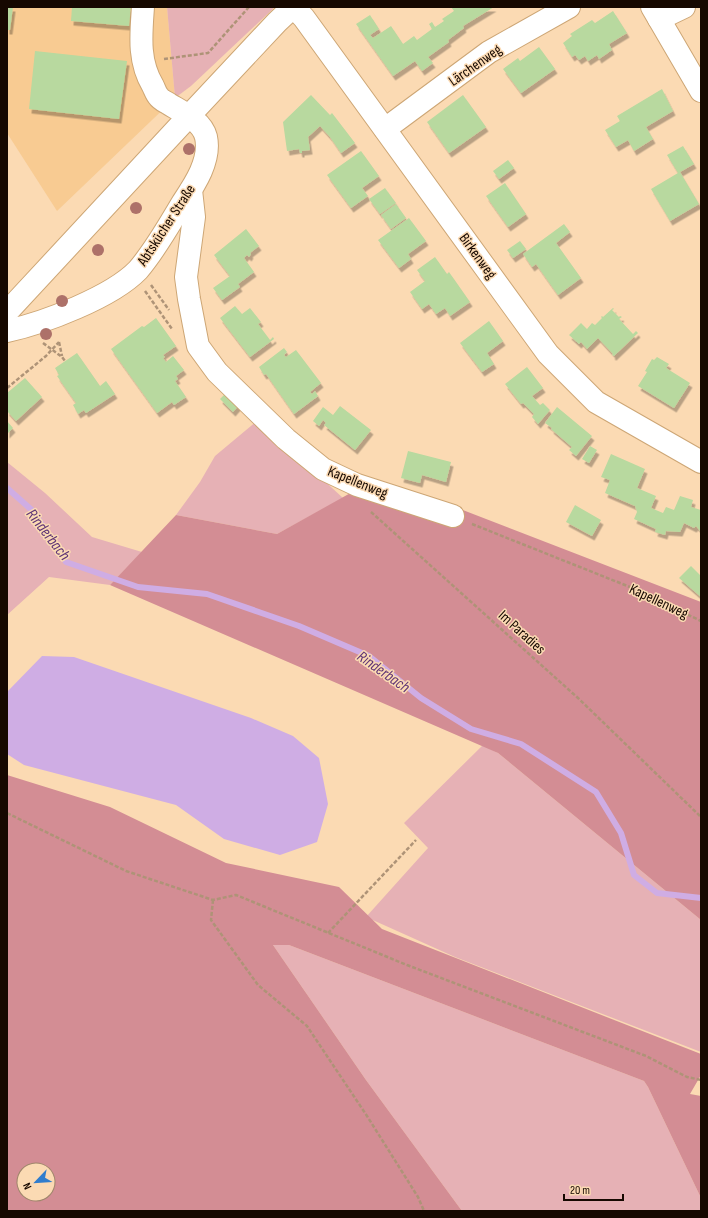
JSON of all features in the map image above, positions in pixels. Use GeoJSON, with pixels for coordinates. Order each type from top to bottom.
{"type":"FeatureCollection","features":[{"type":"Feature","properties":{"kind":"street","name":"Abtskücher Straße"},"geometry":{"type":"LineString","coordinates":[[7,331],[26,326],[87,303],[119,286],[133,274],[157,244],[191,190],[200,172],[206,154],[206,138],[201,126],[159,97],[146,75],[140,43],[143,7]]}},
{"type":"Feature","properties":{"kind":"street"},"geometry":{"type":"LineString","coordinates":[[7,312],[188,116],[277,22],[294,7]]}},
{"type":"Feature","properties":{"kind":"street","name":"Birkenweg"},"geometry":{"type":"LineString","coordinates":[[294,7],[304,18],[385,129],[422,183],[548,354],[596,402],[701,462]]}},
{"type":"Feature","properties":{"kind":"street","name":"Lärchenweg"},"geometry":{"type":"LineString","coordinates":[[385,129],[489,52],[569,7]]}},
{"type":"Feature","properties":{"kind":"street"},"geometry":{"type":"LineString","coordinates":[[684,7],[656,13],[701,91]]}},
{"type":"Feature","properties":{"kind":"street","name":"Kapellenweg"},"geometry":{"type":"LineString","coordinates":[[191,190],[194,217],[186,277],[189,299],[198,346],[217,372],[286,439],[323,469],[357,485],[452,516]]}},
{"type":"Feature","properties":{"kind":"path"},"geometry":{"type":"LineString","coordinates":[[143,62],[208,54],[250,7]]}},
{"type":"Feature","properties":{"kind":"path"},"geometry":{"type":"LineString","coordinates":[[133,274],[173,330]]}},
{"type":"Feature","properties":{"kind":"path"},"geometry":{"type":"LineString","coordinates":[[7,388],[46,356],[59,342]]}},
{"type":"Feature","properties":{"kind":"path"},"geometry":{"type":"LineString","coordinates":[[62,357],[65,361]]}},
{"type":"Feature","properties":{"kind":"path","name":"Im Paradies"},"geometry":{"type":"LineString","coordinates":[[371,512],[578,698],[701,817]]}},
{"type":"Feature","properties":{"kind":"path","name":"Kapellenweg"},"geometry":{"type":"LineString","coordinates":[[452,516],[630,587],[701,621]]}},
{"type":"Feature","properties":{"kind":"path"},"geometry":{"type":"LineString","coordinates":[[7,813],[126,871],[213,900],[236,895],[407,965],[646,1056],[687,1077],[701,1080]]}},
{"type":"Feature","properties":{"kind":"path"},"geometry":{"type":"LineString","coordinates":[[328,933],[416,840]]}},
{"type":"Feature","properties":{"kind":"path"},"geometry":{"type":"LineString","coordinates":[[213,900],[211,920],[258,985],[307,1026],[418,1197],[424,1211]]}},
{"type":"Feature","properties":{"kind":"shaded area"},"geometry":{"type":"Polygon","coordinates":[[[7,7],[167,7],[175,98],[57,211],[7,133],[7,7]]]}},
{"type":"Feature","properties":{"kind":"shaded area"},"geometry":{"type":"Polygon","coordinates":[[[167,7],[275,7],[191,86],[175,98],[167,7]]]}},
{"type":"Feature","properties":{"kind":"shaded area"},"geometry":{"type":"Polygon","coordinates":[[[258,420],[343,498],[277,534],[176,515],[200,482],[215,456],[258,420]]]}},
{"type":"Feature","properties":{"kind":"shaded area"},"geometry":{"type":"Polygon","coordinates":[[[7,462],[45,493],[92,537],[142,552],[110,585],[49,577],[7,615],[7,462]]]}},
{"type":"Feature","properties":{"kind":"shaded area"},"geometry":{"type":"Polygon","coordinates":[[[372,481],[455,507],[701,602],[701,920],[498,753],[110,585],[176,515],[277,534],[372,481]]]}},
{"type":"Feature","properties":{"kind":"shaded area"},"geometry":{"type":"Polygon","coordinates":[[[42,656],[74,657],[251,718],[293,736],[319,758],[328,804],[317,842],[280,855],[224,839],[176,805],[24,765],[7,754],[7,692],[42,656]]]}},
{"type":"Feature","properties":{"kind":"shaded area"},"geometry":{"type":"Polygon","coordinates":[[[483,745],[498,753],[701,920],[701,1052],[455,957],[366,917],[428,848],[404,823],[483,745]]]}},
{"type":"Feature","properties":{"kind":"shaded area"},"geometry":{"type":"Polygon","coordinates":[[[7,775],[110,807],[226,863],[339,887],[382,929],[701,1054],[701,1075],[690,1094],[701,1096],[701,1198],[644,1081],[289,945],[273,945],[366,1080],[462,1211],[7,1211],[7,775]]]}},
{"type":"Feature","properties":{"kind":"shaded area"},"geometry":{"type":"Polygon","coordinates":[[[273,945],[289,945],[644,1081],[701,1198],[701,1211],[462,1211],[366,1080],[273,945]]]}},
{"type":"Feature","properties":{"kind":"building"},"geometry":{"type":"Polygon","coordinates":[[[7,7],[13,7],[10,30],[7,30],[7,7]]]}},
{"type":"Feature","properties":{"kind":"building"},"geometry":{"type":"Polygon","coordinates":[[[72,7],[131,7],[129,26],[71,21],[72,7]]]}},
{"type":"Feature","properties":{"kind":"building"},"geometry":{"type":"Polygon","coordinates":[[[451,7],[494,7],[463,26],[464,28],[448,40],[449,42],[428,57],[433,63],[422,71],[415,61],[393,76],[356,24],[370,15],[379,29],[370,35],[373,38],[391,26],[403,44],[414,36],[417,40],[432,29],[429,24],[432,22],[435,27],[444,21],[442,19],[454,11],[451,7]]]}},
{"type":"Feature","properties":{"kind":"building"},"geometry":{"type":"Polygon","coordinates":[[[613,11],[627,33],[609,44],[612,50],[599,59],[597,55],[588,61],[585,56],[579,60],[575,55],[572,57],[563,43],[572,36],[570,34],[592,20],[595,23],[613,11]]]}},
{"type":"Feature","properties":{"kind":"building"},"geometry":{"type":"Polygon","coordinates":[[[539,47],[555,69],[521,93],[503,69],[518,58],[520,61],[539,47]]]}},
{"type":"Feature","properties":{"kind":"building"},"geometry":{"type":"Polygon","coordinates":[[[35,51],[127,61],[119,119],[29,109],[35,51]]]}},
{"type":"Feature","properties":{"kind":"building"},"geometry":{"type":"Polygon","coordinates":[[[662,89],[673,111],[646,127],[653,139],[634,151],[628,140],[616,147],[605,130],[620,121],[617,116],[662,89]]]}},
{"type":"Feature","properties":{"kind":"building"},"geometry":{"type":"Polygon","coordinates":[[[311,95],[330,115],[332,113],[355,143],[341,153],[320,126],[308,137],[310,150],[302,151],[302,153],[300,153],[299,149],[287,151],[283,122],[311,95]]]}},
{"type":"Feature","properties":{"kind":"building"},"geometry":{"type":"Polygon","coordinates":[[[463,95],[486,127],[449,153],[427,122],[463,95]]]}},
{"type":"Feature","properties":{"kind":"building"},"geometry":{"type":"Polygon","coordinates":[[[683,146],[694,164],[680,172],[699,204],[670,221],[651,189],[678,173],[667,155],[683,146]]]}},
{"type":"Feature","properties":{"kind":"building"},"geometry":{"type":"Polygon","coordinates":[[[361,151],[379,176],[362,188],[368,196],[351,208],[327,175],[361,151]]]}},
{"type":"Feature","properties":{"kind":"building"},"geometry":{"type":"Polygon","coordinates":[[[508,160],[514,168],[499,179],[493,171],[508,160]]]}},
{"type":"Feature","properties":{"kind":"building"},"geometry":{"type":"Polygon","coordinates":[[[505,183],[526,214],[508,227],[486,196],[505,183]]]}},
{"type":"Feature","properties":{"kind":"building"},"geometry":{"type":"Polygon","coordinates":[[[385,188],[396,203],[380,214],[369,199],[385,188]]]}},
{"type":"Feature","properties":{"kind":"building"},"geometry":{"type":"Polygon","coordinates":[[[396,204],[406,218],[391,229],[381,215],[396,204]]]}},
{"type":"Feature","properties":{"kind":"building"},"geometry":{"type":"Polygon","coordinates":[[[409,218],[426,241],[408,254],[411,259],[399,268],[378,240],[409,218]]]}},
{"type":"Feature","properties":{"kind":"building"},"geometry":{"type":"Polygon","coordinates":[[[564,224],[570,232],[556,243],[581,278],[558,295],[536,264],[532,267],[523,254],[564,224]]]}},
{"type":"Feature","properties":{"kind":"building"},"geometry":{"type":"Polygon","coordinates":[[[246,229],[259,246],[250,253],[251,254],[249,257],[247,255],[244,258],[254,272],[238,284],[240,287],[222,300],[213,288],[230,276],[214,255],[246,229]]]}},
{"type":"Feature","properties":{"kind":"building"},"geometry":{"type":"Polygon","coordinates":[[[520,241],[526,249],[513,258],[507,250],[520,241]]]}},
{"type":"Feature","properties":{"kind":"building"},"geometry":{"type":"Polygon","coordinates":[[[435,257],[447,274],[449,272],[470,302],[450,316],[445,308],[436,314],[429,304],[422,309],[410,292],[425,281],[417,270],[435,257]]]}},
{"type":"Feature","properties":{"kind":"building"},"geometry":{"type":"Polygon","coordinates":[[[235,306],[242,314],[250,308],[261,322],[258,324],[270,340],[273,337],[274,339],[250,357],[220,318],[235,306]]]}},
{"type":"Feature","properties":{"kind":"building"},"geometry":{"type":"Polygon","coordinates":[[[613,308],[614,309],[612,310],[619,317],[622,317],[619,319],[633,334],[636,331],[638,333],[614,356],[598,338],[587,349],[581,342],[579,344],[569,335],[581,323],[587,329],[592,323],[595,325],[602,318],[602,316],[603,317],[613,308]]]}},
{"type":"Feature","properties":{"kind":"building"},"geometry":{"type":"Polygon","coordinates":[[[156,318],[176,346],[163,355],[165,357],[163,358],[166,362],[173,356],[184,370],[176,376],[178,379],[175,381],[186,397],[174,405],[172,402],[157,413],[111,349],[142,326],[144,327],[156,318]]]}},
{"type":"Feature","properties":{"kind":"building"},"geometry":{"type":"Polygon","coordinates":[[[489,321],[503,341],[487,353],[494,364],[482,372],[460,343],[489,321]]]}},
{"type":"Feature","properties":{"kind":"building"},"geometry":{"type":"Polygon","coordinates":[[[284,348],[287,352],[284,355],[286,357],[296,350],[321,383],[310,392],[312,394],[315,391],[318,396],[294,414],[266,374],[264,375],[259,367],[284,348]]]}},
{"type":"Feature","properties":{"kind":"building"},"geometry":{"type":"Polygon","coordinates":[[[77,353],[100,386],[106,381],[115,394],[86,413],[84,410],[78,414],[73,405],[76,403],[57,376],[59,375],[55,368],[77,353]]]}},
{"type":"Feature","properties":{"kind":"building"},"geometry":{"type":"Polygon","coordinates":[[[657,357],[669,364],[666,368],[690,383],[674,408],[638,386],[647,372],[645,371],[652,359],[654,360],[657,357]]]}},
{"type":"Feature","properties":{"kind":"building"},"geometry":{"type":"Polygon","coordinates":[[[527,367],[543,388],[532,396],[540,405],[543,403],[550,410],[538,424],[532,417],[534,414],[523,403],[521,404],[505,384],[527,367]]]}},
{"type":"Feature","properties":{"kind":"building"},"geometry":{"type":"Polygon","coordinates":[[[25,378],[42,397],[16,421],[7,411],[7,393],[25,378]]]}},
{"type":"Feature","properties":{"kind":"building"},"geometry":{"type":"Polygon","coordinates":[[[228,391],[239,405],[233,412],[220,399],[228,391]]]}},
{"type":"Feature","properties":{"kind":"building"},"geometry":{"type":"Polygon","coordinates":[[[340,406],[371,430],[355,450],[324,425],[326,423],[323,420],[319,426],[313,421],[323,407],[333,415],[340,406]]]}},
{"type":"Feature","properties":{"kind":"building"},"geometry":{"type":"Polygon","coordinates":[[[557,407],[592,436],[576,456],[569,450],[572,447],[545,423],[557,407]]]}},
{"type":"Feature","properties":{"kind":"building"},"geometry":{"type":"Polygon","coordinates":[[[7,421],[13,428],[7,434],[7,421]]]}},
{"type":"Feature","properties":{"kind":"building"},"geometry":{"type":"Polygon","coordinates":[[[590,446],[597,450],[589,463],[582,459],[590,446]]]}},
{"type":"Feature","properties":{"kind":"building"},"geometry":{"type":"Polygon","coordinates":[[[408,451],[451,462],[446,482],[422,475],[420,483],[401,478],[408,451]]]}},
{"type":"Feature","properties":{"kind":"building"},"geometry":{"type":"Polygon","coordinates":[[[611,454],[645,469],[637,488],[656,496],[651,508],[663,513],[666,507],[674,510],[680,496],[693,500],[691,507],[701,510],[701,532],[696,526],[694,528],[684,523],[680,532],[666,531],[665,535],[655,532],[656,529],[634,519],[637,512],[635,506],[605,493],[610,480],[601,477],[611,454]]]}},
{"type":"Feature","properties":{"kind":"building"},"geometry":{"type":"Polygon","coordinates":[[[575,505],[601,520],[592,536],[566,522],[575,505]]]}},
{"type":"Feature","properties":{"kind":"building"},"geometry":{"type":"Polygon","coordinates":[[[691,566],[701,576],[701,597],[679,578],[691,566]]]}},
{"type":"Feature","properties":{"kind":"waterway","name":"Rinderbach"},"geometry":{"type":"LineString","coordinates":[[7,488],[34,512],[66,562],[138,587],[207,594],[299,626],[369,656],[421,698],[471,729],[521,744],[596,792],[621,833],[634,875],[657,893],[701,898]]}}]}
